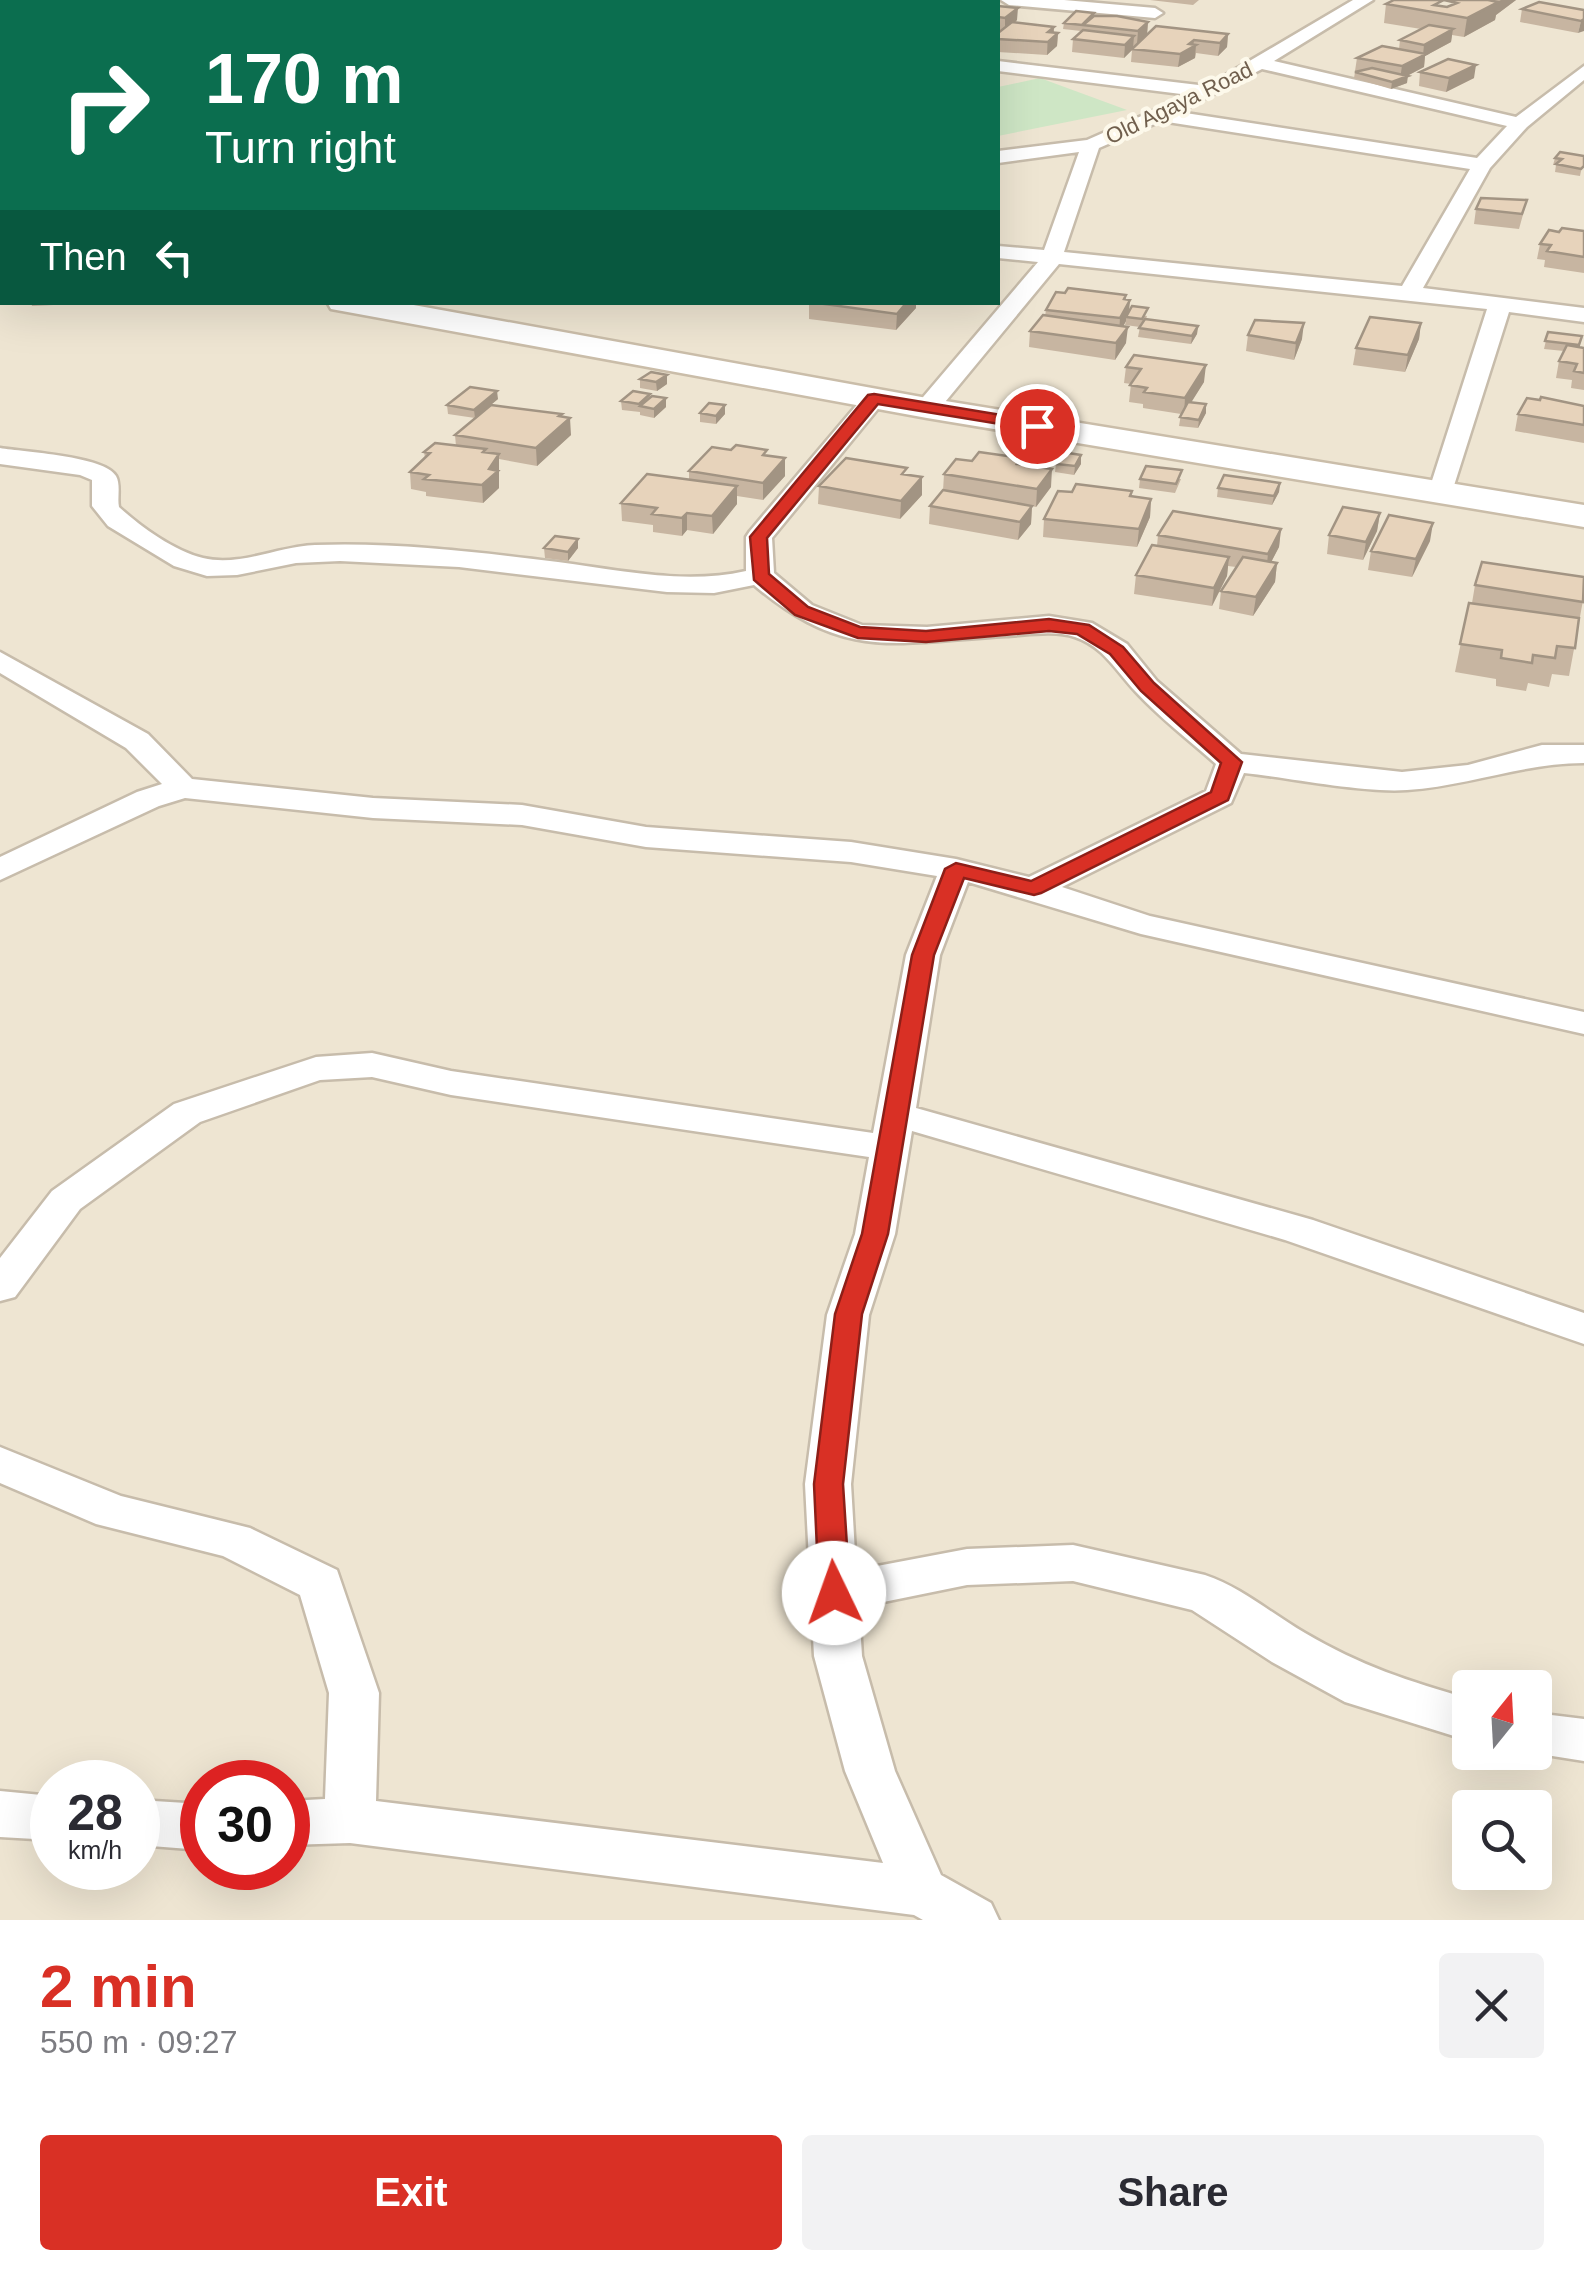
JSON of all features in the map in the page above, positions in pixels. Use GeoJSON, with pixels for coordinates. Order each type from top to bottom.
{"type":"FeatureCollection","features":[{"type":"Feature","properties":{"kind":"street"},"geometry":{"type":"LineString","coordinates":[[1010,0],[1155,14]]}},
{"type":"Feature","properties":{"kind":"street","name":"Old Agaya Road"},"geometry":{"type":"LineString","coordinates":[[1050,260],[1091,146],[1210,92],[1365,0]]}},
{"type":"Feature","properties":{"kind":"street"},"geometry":{"type":"LineString","coordinates":[[1260,63],[1520,123]]}},
{"type":"Feature","properties":{"kind":"street"},"geometry":{"type":"LineString","coordinates":[[1000,66],[1210,92]]}},
{"type":"Feature","properties":{"kind":"street"},"geometry":{"type":"LineString","coordinates":[[1409,292],[1482,165],[1520,123],[1584,70]]}},
{"type":"Feature","properties":{"kind":"street"},"geometry":{"type":"LineString","coordinates":[[1160,115],[1482,165]]}},
{"type":"Feature","properties":{"kind":"street"},"geometry":{"type":"LineString","coordinates":[[1000,157],[1091,146]]}},
{"type":"Feature","properties":{"kind":"street"},"geometry":{"type":"LineString","coordinates":[[1000,252],[1409,292],[1584,316]]}},
{"type":"Feature","properties":{"kind":"street"},"geometry":{"type":"LineString","coordinates":[[926,408],[1050,260]]}},
{"type":"Feature","properties":{"kind":"street"},"geometry":{"type":"LineString","coordinates":[[1442,490],[1500,304]]}},
{"type":"Feature","properties":{"kind":"street"},"geometry":{"type":"LineString","coordinates":[[358,305],[926,408],[1584,516]]}},
{"type":"Feature","properties":{"kind":"street"},"geometry":{"type":"LineString","coordinates":[[874,399],[759,537],[760,576],[802,611],[858,633],[926,636],[1049,625],[1082,629],[1116,650],[1148,687],[1232,762],[1402,781],[1470,774],[1542,754],[1584,754]]}},
{"type":"Feature","properties":{"kind":"street"},"geometry":{"type":"LineString","coordinates":[[0,456],[86,468],[103,476],[104,504],[110,517],[171,557],[212,569],[232,570],[275,558],[324,553],[481,560],[671,584],[710,586],[760,576]]}},
{"type":"Feature","properties":{"kind":"street"},"geometry":{"type":"LineString","coordinates":[[0,661],[137,741],[182,788]]}},
{"type":"Feature","properties":{"kind":"street"},"geometry":{"type":"LineString","coordinates":[[1034,888],[1220,796],[1232,762]]}},
{"type":"Feature","properties":{"kind":"street"},"geometry":{"type":"LineString","coordinates":[[0,870],[148,799],[182,788],[373,808],[522,815],[646,837],[812,848],[956,869],[1034,888],[1141,924],[1584,1023]]}},
{"type":"Feature","properties":{"kind":"street"},"geometry":{"type":"LineString","coordinates":[[922,1892],[870,1771],[838,1656],[828,1484],[848,1314],[875,1234],[923,955],[956,869]]}},
{"type":"Feature","properties":{"kind":"street"},"geometry":{"type":"LineString","coordinates":[[0,1287],[66,1200],[187,1113],[316,1069],[372,1065],[452,1084],[894,1132],[1300,1230],[1584,1329]]}},
{"type":"Feature","properties":{"kind":"street"},"geometry":{"type":"LineString","coordinates":[[0,1464],[112,1512],[234,1542],[320,1583],[354,1693],[350,1820]]}},
{"type":"Feature","properties":{"kind":"street"},"geometry":{"type":"LineString","coordinates":[[834,1593],[967,1567],[1073,1564],[1205,1594],[1289,1648],[1362,1688],[1452,1715]]}},
{"type":"Feature","properties":{"kind":"street"},"geometry":{"type":"LineString","coordinates":[[1552,1736],[1584,1740]]}},
{"type":"Feature","properties":{"kind":"street"},"geometry":{"type":"LineString","coordinates":[[0,1814],[30,1816]]}},
{"type":"Feature","properties":{"kind":"street"},"geometry":{"type":"LineString","coordinates":[[310,1822],[350,1820],[922,1892],[972,1920]]}},
{"type":"Feature","properties":{"kind":"shaded area"},"geometry":{"type":"Polygon","coordinates":[[[1000,0],[1584,0],[1584,1920],[0,1920],[0,305],[1000,305],[1000,0]]]}},
{"type":"Feature","properties":{"kind":"green space"},"geometry":{"type":"Polygon","coordinates":[[[1040,78],[1127,110],[1000,136],[1000,87],[1040,78]]]}},
{"type":"Feature","properties":{"kind":"building"},"geometry":{"type":"Polygon","coordinates":[[[1394,0],[1444,0],[1488,0],[1498,2],[1467,18],[1386,4],[1394,0]],[[1444,0],[1434,5],[1447,7],[1457,3],[1444,0]]]}},
{"type":"Feature","properties":{"kind":"building"},"geometry":{"type":"Polygon","coordinates":[[[1539,2],[1584,10],[1584,19],[1522,9],[1539,2]]]}},
{"type":"Feature","properties":{"kind":"building"},"geometry":{"type":"Polygon","coordinates":[[[1000,6],[1018,8],[1000,17],[1000,6]]]}},
{"type":"Feature","properties":{"kind":"building"},"geometry":{"type":"Polygon","coordinates":[[[1076,11],[1094,13],[1082,25],[1064,23],[1076,11]]]}},
{"type":"Feature","properties":{"kind":"building"},"geometry":{"type":"Polygon","coordinates":[[[1094,16],[1148,22],[1138,31],[1083,25],[1094,16]]]}},
{"type":"Feature","properties":{"kind":"building"},"geometry":{"type":"Polygon","coordinates":[[[1012,22],[1054,27],[1048,32],[1058,33],[1048,42],[1000,39],[1000,31],[1012,22]]]}},
{"type":"Feature","properties":{"kind":"building"},"geometry":{"type":"Polygon","coordinates":[[[1429,25],[1453,29],[1424,45],[1400,40],[1429,25]]]}},
{"type":"Feature","properties":{"kind":"building"},"geometry":{"type":"Polygon","coordinates":[[[1156,26],[1228,34],[1220,43],[1194,40],[1189,44],[1196,45],[1180,54],[1132,49],[1156,26]]]}},
{"type":"Feature","properties":{"kind":"building"},"geometry":{"type":"Polygon","coordinates":[[[1083,30],[1134,36],[1125,45],[1073,39],[1083,30]]]}},
{"type":"Feature","properties":{"kind":"building"},"geometry":{"type":"Polygon","coordinates":[[[1382,46],[1426,54],[1402,66],[1357,58],[1382,46]]]}},
{"type":"Feature","properties":{"kind":"building"},"geometry":{"type":"Polygon","coordinates":[[[1448,59],[1476,65],[1449,78],[1420,72],[1448,59]]]}},
{"type":"Feature","properties":{"kind":"building"},"geometry":{"type":"Polygon","coordinates":[[[1372,68],[1408,76],[1392,82],[1355,72],[1372,68]]]}},
{"type":"Feature","properties":{"kind":"building"},"geometry":{"type":"Polygon","coordinates":[[[1560,152],[1584,156],[1584,166],[1581,169],[1556,164],[1562,159],[1555,158],[1560,152]]]}},
{"type":"Feature","properties":{"kind":"building"},"geometry":{"type":"Polygon","coordinates":[[[1481,198],[1527,200],[1522,214],[1476,209],[1481,198]]]}},
{"type":"Feature","properties":{"kind":"building"},"geometry":{"type":"Polygon","coordinates":[[[1562,228],[1584,231],[1584,257],[1547,251],[1551,245],[1540,244],[1549,230],[1559,232],[1562,228]]]}},
{"type":"Feature","properties":{"kind":"building"},"geometry":{"type":"Polygon","coordinates":[[[1068,288],[1126,295],[1124,299],[1130,300],[1120,318],[1046,310],[1056,292],[1065,293],[1068,288]]]}},
{"type":"Feature","properties":{"kind":"building"},"geometry":{"type":"Polygon","coordinates":[[[832,305],[904,305],[897,314],[832,305]]]}},
{"type":"Feature","properties":{"kind":"building"},"geometry":{"type":"Polygon","coordinates":[[[1132,306],[1148,308],[1142,319],[1126,317],[1132,306]]]}},
{"type":"Feature","properties":{"kind":"building"},"geometry":{"type":"Polygon","coordinates":[[[1043,315],[1128,327],[1116,343],[1030,331],[1043,315]]]}},
{"type":"Feature","properties":{"kind":"building"},"geometry":{"type":"Polygon","coordinates":[[[1370,317],[1421,323],[1408,355],[1356,348],[1370,317]]]}},
{"type":"Feature","properties":{"kind":"building"},"geometry":{"type":"Polygon","coordinates":[[[1145,319],[1198,326],[1192,336],[1139,328],[1145,319]]]}},
{"type":"Feature","properties":{"kind":"building"},"geometry":{"type":"Polygon","coordinates":[[[1255,320],[1304,323],[1296,343],[1248,335],[1255,320]]]}},
{"type":"Feature","properties":{"kind":"building"},"geometry":{"type":"Polygon","coordinates":[[[1548,332],[1582,336],[1579,345],[1545,341],[1548,332]]]}},
{"type":"Feature","properties":{"kind":"building"},"geometry":{"type":"Polygon","coordinates":[[[1567,345],[1584,348],[1584,373],[1574,371],[1577,364],[1559,361],[1567,345]]]}},
{"type":"Feature","properties":{"kind":"building"},"geometry":{"type":"Polygon","coordinates":[[[1134,355],[1206,365],[1185,398],[1144,392],[1147,388],[1130,385],[1141,369],[1126,367],[1134,355]]]}},
{"type":"Feature","properties":{"kind":"building"},"geometry":{"type":"Polygon","coordinates":[[[651,372],[667,375],[656,382],[640,379],[651,372]]]}},
{"type":"Feature","properties":{"kind":"building"},"geometry":{"type":"Polygon","coordinates":[[[470,387],[497,391],[474,410],[447,405],[470,387]]]}},
{"type":"Feature","properties":{"kind":"building"},"geometry":{"type":"Polygon","coordinates":[[[633,391],[650,394],[639,404],[621,401],[633,391]]]}},
{"type":"Feature","properties":{"kind":"building"},"geometry":{"type":"Polygon","coordinates":[[[652,396],[666,398],[654,409],[640,406],[652,396]]]}},
{"type":"Feature","properties":{"kind":"building"},"geometry":{"type":"Polygon","coordinates":[[[1527,398],[1584,406],[1584,425],[1518,414],[1527,398]]]}},
{"type":"Feature","properties":{"kind":"building"},"geometry":{"type":"Polygon","coordinates":[[[1188,402],[1206,404],[1199,420],[1180,417],[1188,402]]]}},
{"type":"Feature","properties":{"kind":"building"},"geometry":{"type":"Polygon","coordinates":[[[709,403],[725,405],[716,416],[700,413],[709,403]]]}},
{"type":"Feature","properties":{"kind":"building"},"geometry":{"type":"Polygon","coordinates":[[[491,405],[570,418],[536,448],[455,435],[491,405]]]}},
{"type":"Feature","properties":{"kind":"building"},"geometry":{"type":"Polygon","coordinates":[[[435,443],[499,454],[489,469],[498,471],[482,485],[424,479],[429,475],[410,472],[435,443]]]}},
{"type":"Feature","properties":{"kind":"building"},"geometry":{"type":"Polygon","coordinates":[[[736,445],[767,450],[763,455],[785,458],[763,483],[689,471],[712,447],[731,450],[736,445]]]}},
{"type":"Feature","properties":{"kind":"building"},"geometry":{"type":"Polygon","coordinates":[[[979,452],[1021,458],[1017,464],[1052,469],[1037,489],[944,474],[956,459],[972,461],[979,452]]]}},
{"type":"Feature","properties":{"kind":"building"},"geometry":{"type":"Polygon","coordinates":[[[1062,452],[1081,455],[1075,466],[1056,464],[1062,452]]]}},
{"type":"Feature","properties":{"kind":"building"},"geometry":{"type":"Polygon","coordinates":[[[846,458],[907,468],[902,474],[922,477],[901,501],[819,486],[846,458]]]}},
{"type":"Feature","properties":{"kind":"building"},"geometry":{"type":"Polygon","coordinates":[[[1146,466],[1182,470],[1176,484],[1140,479],[1146,466]]]}},
{"type":"Feature","properties":{"kind":"building"},"geometry":{"type":"Polygon","coordinates":[[[647,474],[737,486],[712,516],[652,514],[657,508],[621,503],[647,474]]]}},
{"type":"Feature","properties":{"kind":"building"},"geometry":{"type":"Polygon","coordinates":[[[1224,475],[1280,483],[1274,496],[1218,488],[1224,475]]]}},
{"type":"Feature","properties":{"kind":"building"},"geometry":{"type":"Polygon","coordinates":[[[1076,484],[1132,491],[1130,496],[1151,499],[1139,529],[1044,519],[1058,491],[1072,492],[1076,484]]]}},
{"type":"Feature","properties":{"kind":"building"},"geometry":{"type":"Polygon","coordinates":[[[943,490],[1032,506],[1020,522],[930,506],[943,490]]]}},
{"type":"Feature","properties":{"kind":"building"},"geometry":{"type":"Polygon","coordinates":[[[1343,507],[1380,513],[1366,542],[1329,535],[1343,507]]]}},
{"type":"Feature","properties":{"kind":"building"},"geometry":{"type":"Polygon","coordinates":[[[1173,511],[1281,529],[1268,554],[1158,535],[1173,511]]]}},
{"type":"Feature","properties":{"kind":"building"},"geometry":{"type":"Polygon","coordinates":[[[1389,515],[1433,523],[1416,559],[1371,551],[1389,515]]]}},
{"type":"Feature","properties":{"kind":"building"},"geometry":{"type":"Polygon","coordinates":[[[555,536],[578,539],[568,552],[544,548],[555,536]]]}},
{"type":"Feature","properties":{"kind":"building"},"geometry":{"type":"Polygon","coordinates":[[[1152,545],[1229,557],[1214,588],[1136,575],[1152,545]]]}},
{"type":"Feature","properties":{"kind":"building"},"geometry":{"type":"Polygon","coordinates":[[[1243,557],[1277,563],[1256,597],[1221,591],[1243,557]]]}},
{"type":"Feature","properties":{"kind":"building"},"geometry":{"type":"Polygon","coordinates":[[[1482,562],[1584,577],[1583,602],[1475,585],[1482,562]]]}},
{"type":"Feature","properties":{"kind":"building"},"geometry":{"type":"Polygon","coordinates":[[[1469,603],[1579,618],[1575,648],[1557,646],[1555,658],[1533,655],[1532,663],[1501,658],[1502,650],[1460,644],[1469,603]]]}},
{"type":"Feature","properties":{"kind":"route"},"geometry":{"type":"LineString","coordinates":[[834,1593],[828,1484],[848,1314],[875,1234],[923,955],[956,869],[1034,888],[1220,796],[1232,762],[1148,687],[1116,650],[1082,629],[1049,625],[926,636],[858,633],[802,611],[760,576],[759,537],[874,399],[1037,426]]}}]}
